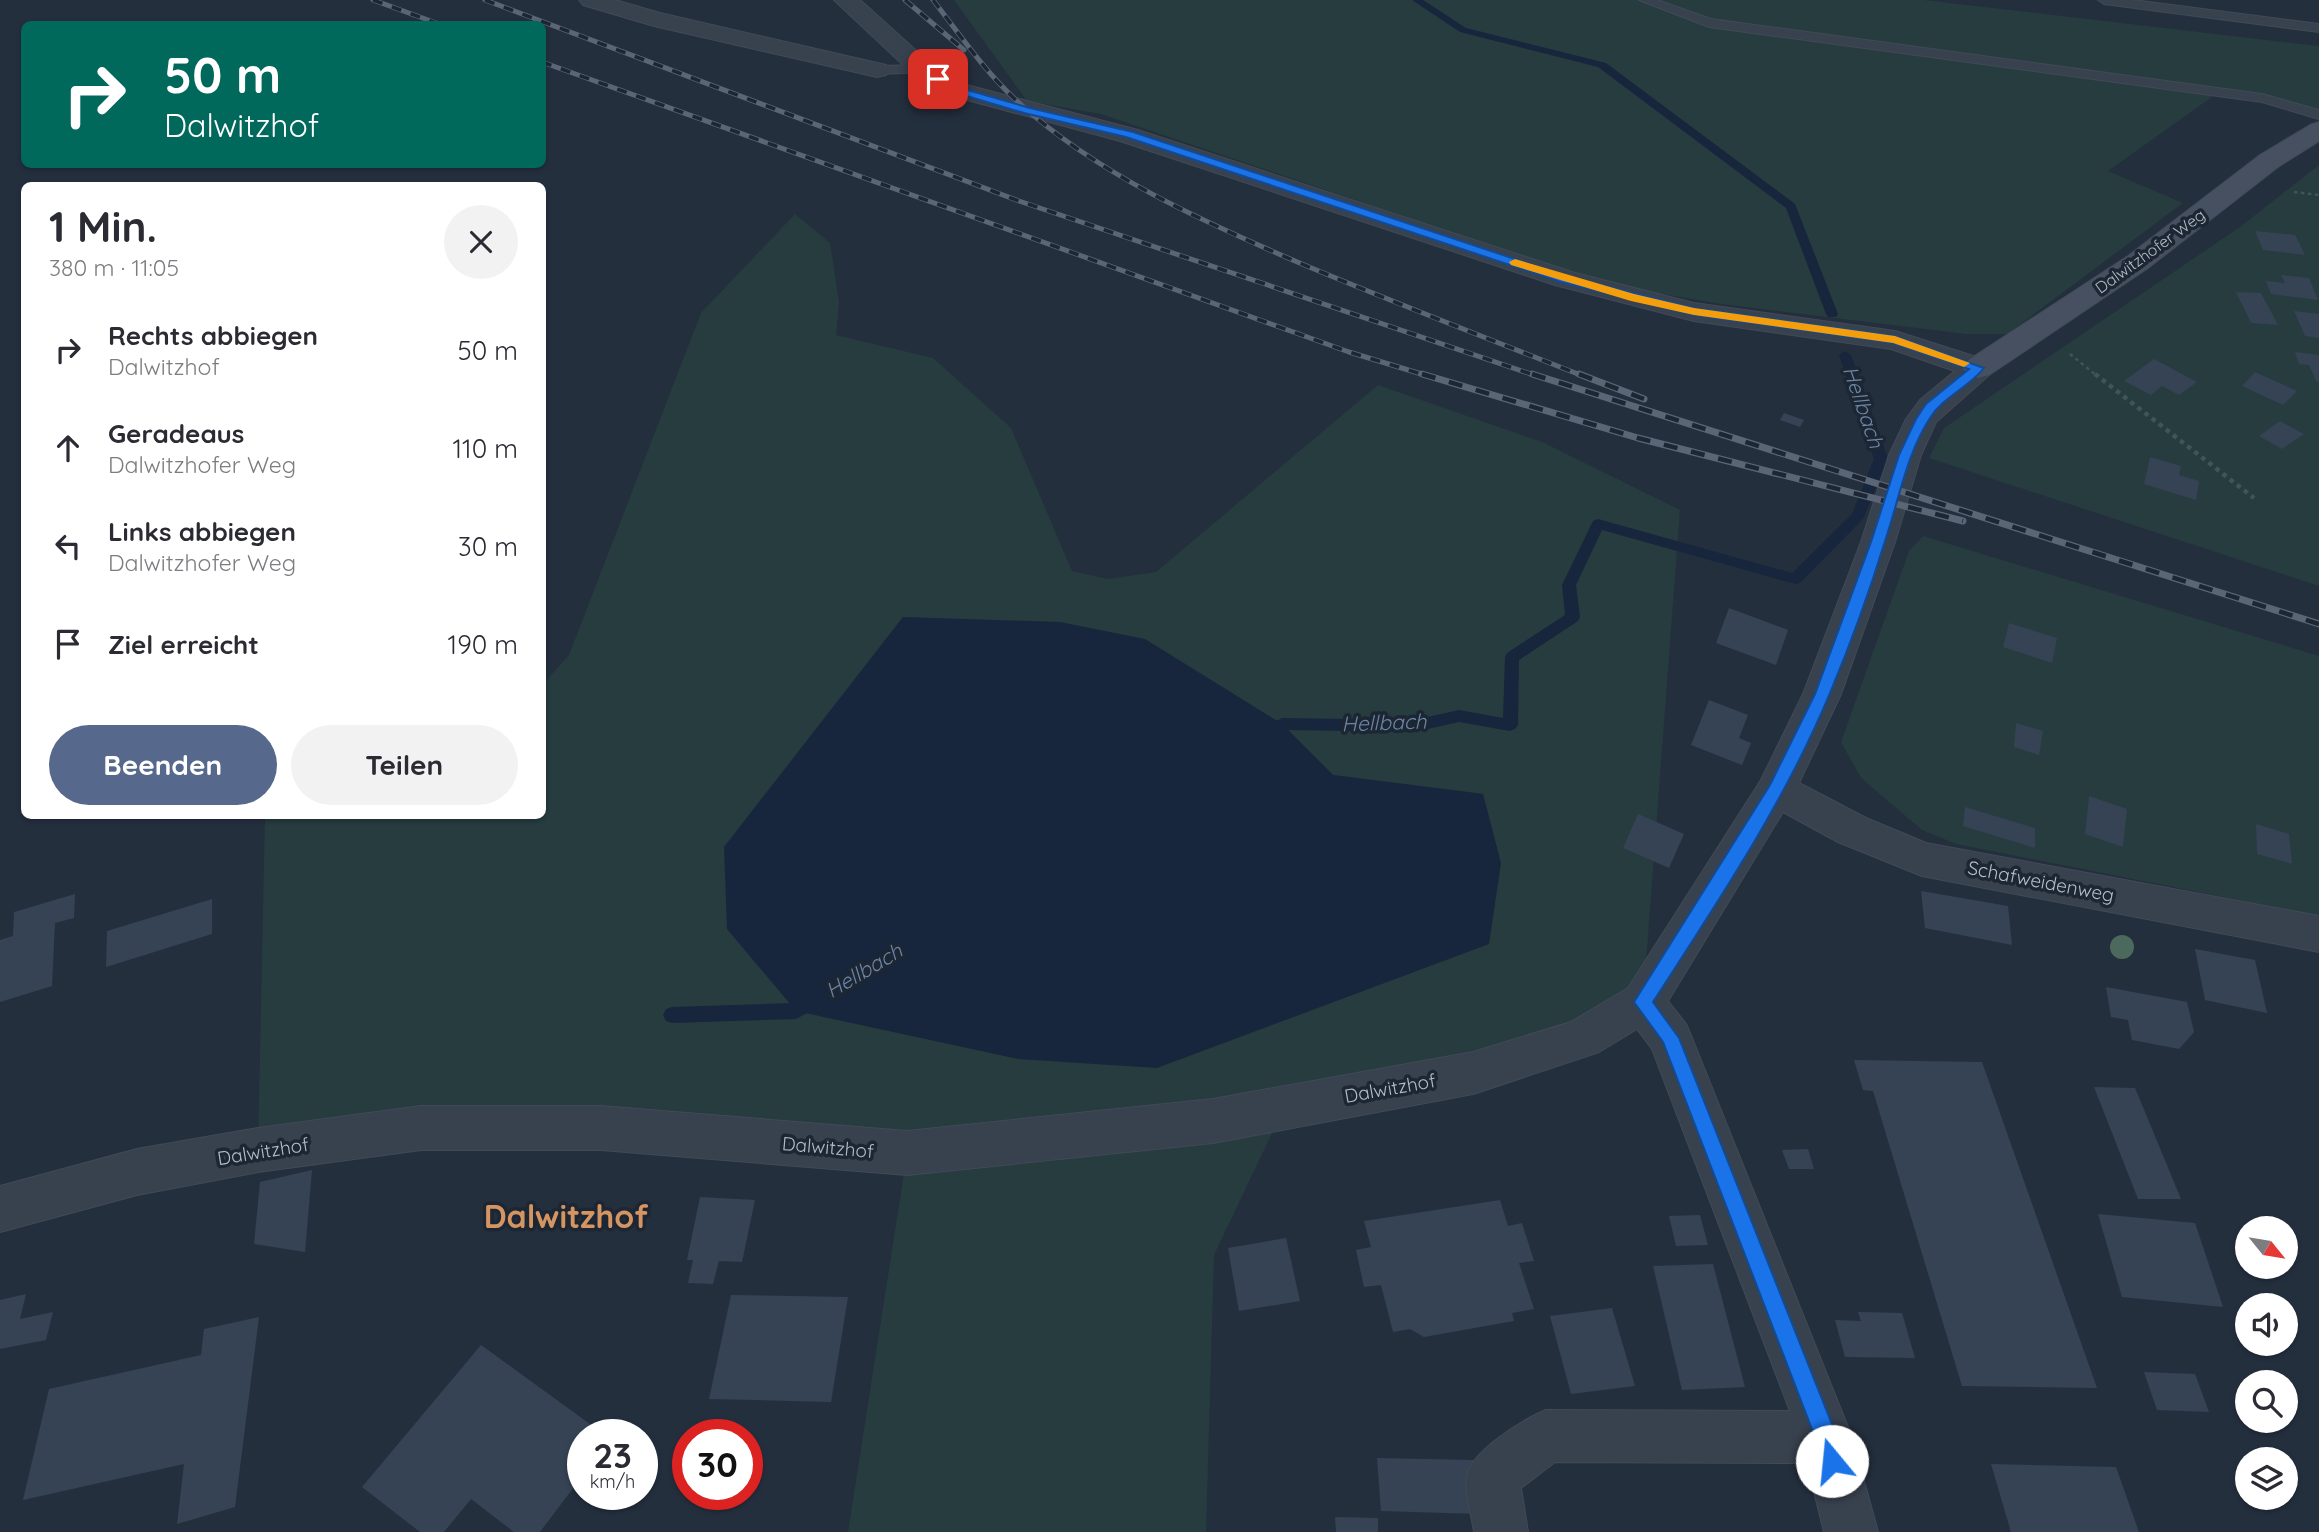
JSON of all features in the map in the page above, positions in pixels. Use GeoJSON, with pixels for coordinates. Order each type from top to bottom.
{"type":"FeatureCollection","features":[{"type":"Feature","properties":{"kind":"street"},"geometry":{"type":"LineString","coordinates":[[591,0],[654,19],[877,70]]}},
{"type":"Feature","properties":{"kind":"street"},"geometry":{"type":"LineString","coordinates":[[846,0],[922,69],[954,89],[1129,135],[1565,279],[1694,312],[1895,340],[1978,368]]}},
{"type":"Feature","properties":{"kind":"street","name":"Dalwitzhofer Weg"},"geometry":{"type":"LineString","coordinates":[[1905,455],[1931,407],[1978,368],[2138,262],[2269,161],[2319,130]]}},
{"type":"Feature","properties":{"kind":"street","name":"Dalwitzhof"},"geometry":{"type":"LineString","coordinates":[[0,1209],[137,1172],[258,1150],[421,1128],[601,1128],[907,1153],[1213,1121],[1473,1073],[1583,1038],[1643,1002],[1776,789],[1822,694],[1878,542],[1905,455]]}},
{"type":"Feature","properties":{"kind":"street","name":"Schafweidenweg"},"geometry":{"type":"LineString","coordinates":[[1776,789],[1852,830],[1922,859],[2319,934]]}},
{"type":"Feature","properties":{"kind":"street"},"geometry":{"type":"LineString","coordinates":[[1643,1002],[1670,1038],[1826,1437],[1851,1532]]}},
{"type":"Feature","properties":{"kind":"street"},"geometry":{"type":"LineString","coordinates":[[1501,1532],[1493,1477],[1546,1436],[1826,1437]]}},
{"type":"Feature","properties":{"kind":"lane"},"geometry":{"type":"LineString","coordinates":[[1645,0],[1709,23],[2262,99],[2319,114]]}},
{"type":"Feature","properties":{"kind":"lane"},"geometry":{"type":"LineString","coordinates":[[2104,0],[2319,28]]}},
{"type":"Feature","properties":{"kind":"lane"},"geometry":{"type":"LineString","coordinates":[[877,70],[922,69]]}},
{"type":"Feature","properties":{"kind":"lane"},"geometry":{"type":"LineString","coordinates":[[2250,108],[2262,99]]}},
{"type":"Feature","properties":{"kind":"path"},"geometry":{"type":"LineString","coordinates":[[2040,328],[2061,348],[2254,498]]}},
{"type":"Feature","properties":{"kind":"green space"},"geometry":{"type":"Polygon","coordinates":[[[954,0],[1924,0],[2319,46],[2319,113],[2219,92],[2108,171],[2183,203],[2007,334],[1966,334],[1721,304],[1605,284],[1101,114],[1027,101],[954,0]]]}},
{"type":"Feature","properties":{"kind":"green space"},"geometry":{"type":"Polygon","coordinates":[[[2319,165],[2319,586],[1929,458],[1944,428],[2240,227],[2319,165]]]}},
{"type":"Feature","properties":{"kind":"green space"},"geometry":{"type":"Polygon","coordinates":[[[795,214],[830,243],[839,302],[836,335],[933,358],[1011,428],[1072,571],[1108,579],[1156,572],[1378,385],[1542,442],[1680,510],[1643,1002],[1284,1108],[1214,1255],[1206,1532],[848,1532],[907,1154],[601,1128],[258,1150],[265,819],[546,819],[546,681],[569,655],[701,313],[795,214]],[[1282,724],[1157,1068],[1483,794],[1333,775],[1282,724]]]}},
{"type":"Feature","properties":{"kind":"green space"},"geometry":{"type":"Polygon","coordinates":[[[1923,536],[2319,656],[2319,916],[1956,844],[1922,830],[1861,778],[1841,742],[1909,551],[1923,536]]]}},
{"type":"Feature","properties":{"kind":"water"},"geometry":{"type":"Polygon","coordinates":[[[903,617],[1060,622],[1145,639],[1282,724],[1333,775],[1483,794],[1501,863],[1489,944],[1157,1068],[1018,1059],[796,1011],[727,929],[724,847],[903,617]]]}},
{"type":"Feature","properties":{"kind":"building"},"geometry":{"type":"Polygon","coordinates":[[[2255,231],[2295,235],[2305,255],[2263,250],[2255,231]]]}},
{"type":"Feature","properties":{"kind":"building"},"geometry":{"type":"Polygon","coordinates":[[[2281,275],[2309,278],[2318,300],[2271,294],[2266,281],[2285,283],[2281,275]]]}},
{"type":"Feature","properties":{"kind":"building"},"geometry":{"type":"Polygon","coordinates":[[[2236,292],[2261,293],[2278,325],[2251,323],[2236,292]]]}},
{"type":"Feature","properties":{"kind":"building"},"geometry":{"type":"Polygon","coordinates":[[[2294,311],[2319,314],[2319,338],[2305,336],[2294,311]]]}},
{"type":"Feature","properties":{"kind":"building"},"geometry":{"type":"Polygon","coordinates":[[[2295,352],[2319,355],[2319,382],[2309,365],[2299,364],[2295,352]]]}},
{"type":"Feature","properties":{"kind":"building"},"geometry":{"type":"Polygon","coordinates":[[[2154,359],[2197,382],[2179,395],[2162,386],[2151,395],[2124,381],[2154,359]]]}},
{"type":"Feature","properties":{"kind":"building"},"geometry":{"type":"Polygon","coordinates":[[[2255,372],[2297,391],[2283,405],[2242,386],[2255,372]]]}},
{"type":"Feature","properties":{"kind":"building"},"geometry":{"type":"Polygon","coordinates":[[[1784,413],[1804,420],[1800,427],[1780,420],[1784,413]]]}},
{"type":"Feature","properties":{"kind":"building"},"geometry":{"type":"Polygon","coordinates":[[[2280,421],[2304,434],[2282,449],[2259,436],[2280,421]]]}},
{"type":"Feature","properties":{"kind":"building"},"geometry":{"type":"Polygon","coordinates":[[[2150,457],[2181,466],[2179,475],[2199,481],[2196,500],[2144,484],[2150,457]]]}},
{"type":"Feature","properties":{"kind":"building"},"geometry":{"type":"Polygon","coordinates":[[[1729,608],[1788,630],[1776,665],[1716,643],[1729,608]]]}},
{"type":"Feature","properties":{"kind":"building"},"geometry":{"type":"Polygon","coordinates":[[[2009,623],[2057,638],[2052,663],[2003,647],[2009,623]]]}},
{"type":"Feature","properties":{"kind":"building"},"geometry":{"type":"Polygon","coordinates":[[[1709,700],[1748,715],[1739,738],[1751,743],[1742,765],[1691,745],[1709,700]]]}},
{"type":"Feature","properties":{"kind":"building"},"geometry":{"type":"Polygon","coordinates":[[[2016,723],[2043,731],[2039,755],[2014,747],[2016,723]]]}},
{"type":"Feature","properties":{"kind":"building"},"geometry":{"type":"Polygon","coordinates":[[[2089,796],[2127,809],[2123,847],[2085,834],[2089,796]]]}},
{"type":"Feature","properties":{"kind":"building"},"geometry":{"type":"Polygon","coordinates":[[[1965,807],[2035,828],[2035,848],[1963,826],[1965,807]]]}},
{"type":"Feature","properties":{"kind":"building"},"geometry":{"type":"Polygon","coordinates":[[[1638,814],[1684,834],[1669,868],[1623,848],[1638,814]]]}},
{"type":"Feature","properties":{"kind":"building"},"geometry":{"type":"Polygon","coordinates":[[[2256,824],[2289,834],[2292,864],[2257,854],[2256,824]]]}},
{"type":"Feature","properties":{"kind":"building"},"geometry":{"type":"Polygon","coordinates":[[[1921,891],[2008,906],[2012,945],[1925,928],[1921,891]]]}},
{"type":"Feature","properties":{"kind":"building"},"geometry":{"type":"Polygon","coordinates":[[[75,894],[74,918],[55,923],[52,986],[0,1002],[0,940],[13,936],[14,912],[75,894]]]}},
{"type":"Feature","properties":{"kind":"building"},"geometry":{"type":"Polygon","coordinates":[[[212,899],[212,934],[106,967],[107,931],[212,899]]]}},
{"type":"Feature","properties":{"kind":"building"},"geometry":{"type":"Polygon","coordinates":[[[2195,949],[2255,960],[2267,1013],[2205,1000],[2195,949]]]}},
{"type":"Feature","properties":{"kind":"building"},"geometry":{"type":"Polygon","coordinates":[[[2106,987],[2187,1002],[2194,1032],[2179,1049],[2132,1040],[2128,1020],[2111,1017],[2106,987]]]}},
{"type":"Feature","properties":{"kind":"building"},"geometry":{"type":"Polygon","coordinates":[[[1854,1060],[1982,1062],[2097,1388],[1962,1386],[1873,1091],[1863,1090],[1854,1060]]]}},
{"type":"Feature","properties":{"kind":"building"},"geometry":{"type":"Polygon","coordinates":[[[2094,1087],[2135,1088],[2181,1199],[2138,1199],[2094,1087]]]}},
{"type":"Feature","properties":{"kind":"building"},"geometry":{"type":"Polygon","coordinates":[[[1808,1149],[1814,1169],[1789,1169],[1782,1150],[1808,1149]]]}},
{"type":"Feature","properties":{"kind":"building"},"geometry":{"type":"Polygon","coordinates":[[[312,1170],[305,1252],[254,1244],[260,1182],[312,1170]]]}},
{"type":"Feature","properties":{"kind":"building"},"geometry":{"type":"Polygon","coordinates":[[[700,1197],[755,1200],[742,1262],[719,1261],[713,1284],[688,1283],[693,1260],[687,1260],[700,1197]]]}},
{"type":"Feature","properties":{"kind":"building"},"geometry":{"type":"Polygon","coordinates":[[[1500,1200],[1508,1226],[1522,1223],[1534,1261],[1519,1263],[1534,1309],[1512,1313],[1514,1321],[1424,1337],[1410,1329],[1393,1332],[1381,1285],[1364,1287],[1356,1250],[1371,1247],[1364,1221],[1500,1200]]]}},
{"type":"Feature","properties":{"kind":"building"},"geometry":{"type":"Polygon","coordinates":[[[2098,1214],[2195,1223],[2223,1307],[2122,1297],[2098,1214]]]}},
{"type":"Feature","properties":{"kind":"building"},"geometry":{"type":"Polygon","coordinates":[[[1700,1215],[1708,1245],[1676,1246],[1669,1216],[1700,1215]]]}},
{"type":"Feature","properties":{"kind":"building"},"geometry":{"type":"Polygon","coordinates":[[[1286,1238],[1300,1301],[1239,1311],[1228,1248],[1286,1238]]]}},
{"type":"Feature","properties":{"kind":"building"},"geometry":{"type":"Polygon","coordinates":[[[1713,1264],[1745,1387],[1682,1390],[1653,1266],[1713,1264]]]}},
{"type":"Feature","properties":{"kind":"building"},"geometry":{"type":"Polygon","coordinates":[[[26,1294],[20,1319],[53,1312],[46,1340],[0,1349],[0,1300],[26,1294]]]}},
{"type":"Feature","properties":{"kind":"building"},"geometry":{"type":"Polygon","coordinates":[[[731,1295],[848,1297],[831,1402],[709,1399],[731,1295]]]}},
{"type":"Feature","properties":{"kind":"building"},"geometry":{"type":"Polygon","coordinates":[[[1612,1308],[1635,1386],[1571,1394],[1550,1316],[1612,1308]]]}},
{"type":"Feature","properties":{"kind":"building"},"geometry":{"type":"Polygon","coordinates":[[[1858,1312],[1902,1313],[1915,1358],[1845,1357],[1835,1320],[1861,1321],[1858,1312]]]}},
{"type":"Feature","properties":{"kind":"building"},"geometry":{"type":"Polygon","coordinates":[[[259,1317],[235,1507],[177,1524],[184,1464],[23,1500],[49,1389],[201,1355],[204,1329],[259,1317]]]}},
{"type":"Feature","properties":{"kind":"building"},"geometry":{"type":"Polygon","coordinates":[[[481,1345],[583,1419],[567,1419],[567,1496],[540,1532],[514,1532],[471,1499],[444,1532],[420,1532],[362,1487],[481,1345]]]}},
{"type":"Feature","properties":{"kind":"building"},"geometry":{"type":"Polygon","coordinates":[[[2144,1372],[2195,1374],[2209,1412],[2157,1410],[2144,1372]]]}},
{"type":"Feature","properties":{"kind":"building"},"geometry":{"type":"Polygon","coordinates":[[[1377,1458],[1473,1460],[1479,1514],[1381,1511],[1377,1458]]]}},
{"type":"Feature","properties":{"kind":"building"},"geometry":{"type":"Polygon","coordinates":[[[1991,1464],[2116,1467],[2139,1532],[2011,1532],[1991,1464]]]}},
{"type":"Feature","properties":{"kind":"building"},"geometry":{"type":"Polygon","coordinates":[[[1335,1517],[1378,1518],[1378,1532],[1336,1532],[1335,1517]]]}},
{"type":"Feature","properties":{"kind":"waterway","name":"Hellbach"},"geometry":{"type":"LineString","coordinates":[[1417,0],[1463,30],[1602,65],[1791,206],[1832,314]]}},
{"type":"Feature","properties":{"kind":"waterway","name":"Hellbach"},"geometry":{"type":"LineString","coordinates":[[1264,734],[1282,724],[1414,726],[1459,716],[1510,725],[1512,657],[1573,617],[1569,585],[1598,524],[1795,579],[1858,516],[1881,459],[1845,355]]}},
{"type":"Feature","properties":{"kind":"waterway","name":"Hellbach"},"geometry":{"type":"LineString","coordinates":[[672,1015],[796,1011],[814,1000]]}},
{"type":"Feature","properties":{"kind":"railway"},"geometry":{"type":"LineString","coordinates":[[373,0],[431,21]]}},
{"type":"Feature","properties":{"kind":"railway"},"geometry":{"type":"LineString","coordinates":[[485,0],[541,21]]}},
{"type":"Feature","properties":{"kind":"railway"},"geometry":{"type":"LineString","coordinates":[[905,0],[964,50]]}},
{"type":"Feature","properties":{"kind":"railway"},"geometry":{"type":"LineString","coordinates":[[933,0],[984,66],[1018,102],[1082,152],[1153,195],[1265,248],[1583,376]]}},
{"type":"Feature","properties":{"kind":"railway"},"geometry":{"type":"LineString","coordinates":[[546,23],[1019,201],[1537,376]]}},
{"type":"Feature","properties":{"kind":"railway"},"geometry":{"type":"LineString","coordinates":[[546,63],[1349,352],[1428,376]]}},
{"type":"Feature","properties":{"kind":"railway"},"geometry":{"type":"LineString","coordinates":[[1422,374],[1638,438],[1963,521]]}},
{"type":"Feature","properties":{"kind":"railway"},"geometry":{"type":"LineString","coordinates":[[1532,374],[2319,624]]}},
{"type":"Feature","properties":{"kind":"railway"},"geometry":{"type":"LineString","coordinates":[[1579,374],[1644,399]]}},
{"type":"Feature","properties":{"kind":"slow traffic"},"geometry":{"type":"LineString","coordinates":[[1515,262],[1631,298],[1694,312],[1895,340],[1964,363]]}},
{"type":"Feature","properties":{"kind":"district","name":"Dalwitzhof"},"geometry":{"type":"Point","coordinates":[566,1217]}},
{"type":"Feature","properties":{"kind":"route"},"geometry":{"type":"LineString","coordinates":[[938,79],[954,89],[1129,135],[1565,279],[1631,298],[1694,312],[1895,340],[1978,368],[1931,407],[1922,419],[1905,455],[1878,542],[1822,694],[1776,789],[1643,1002],[1670,1038],[1826,1437],[1832,1461]]}}]}
